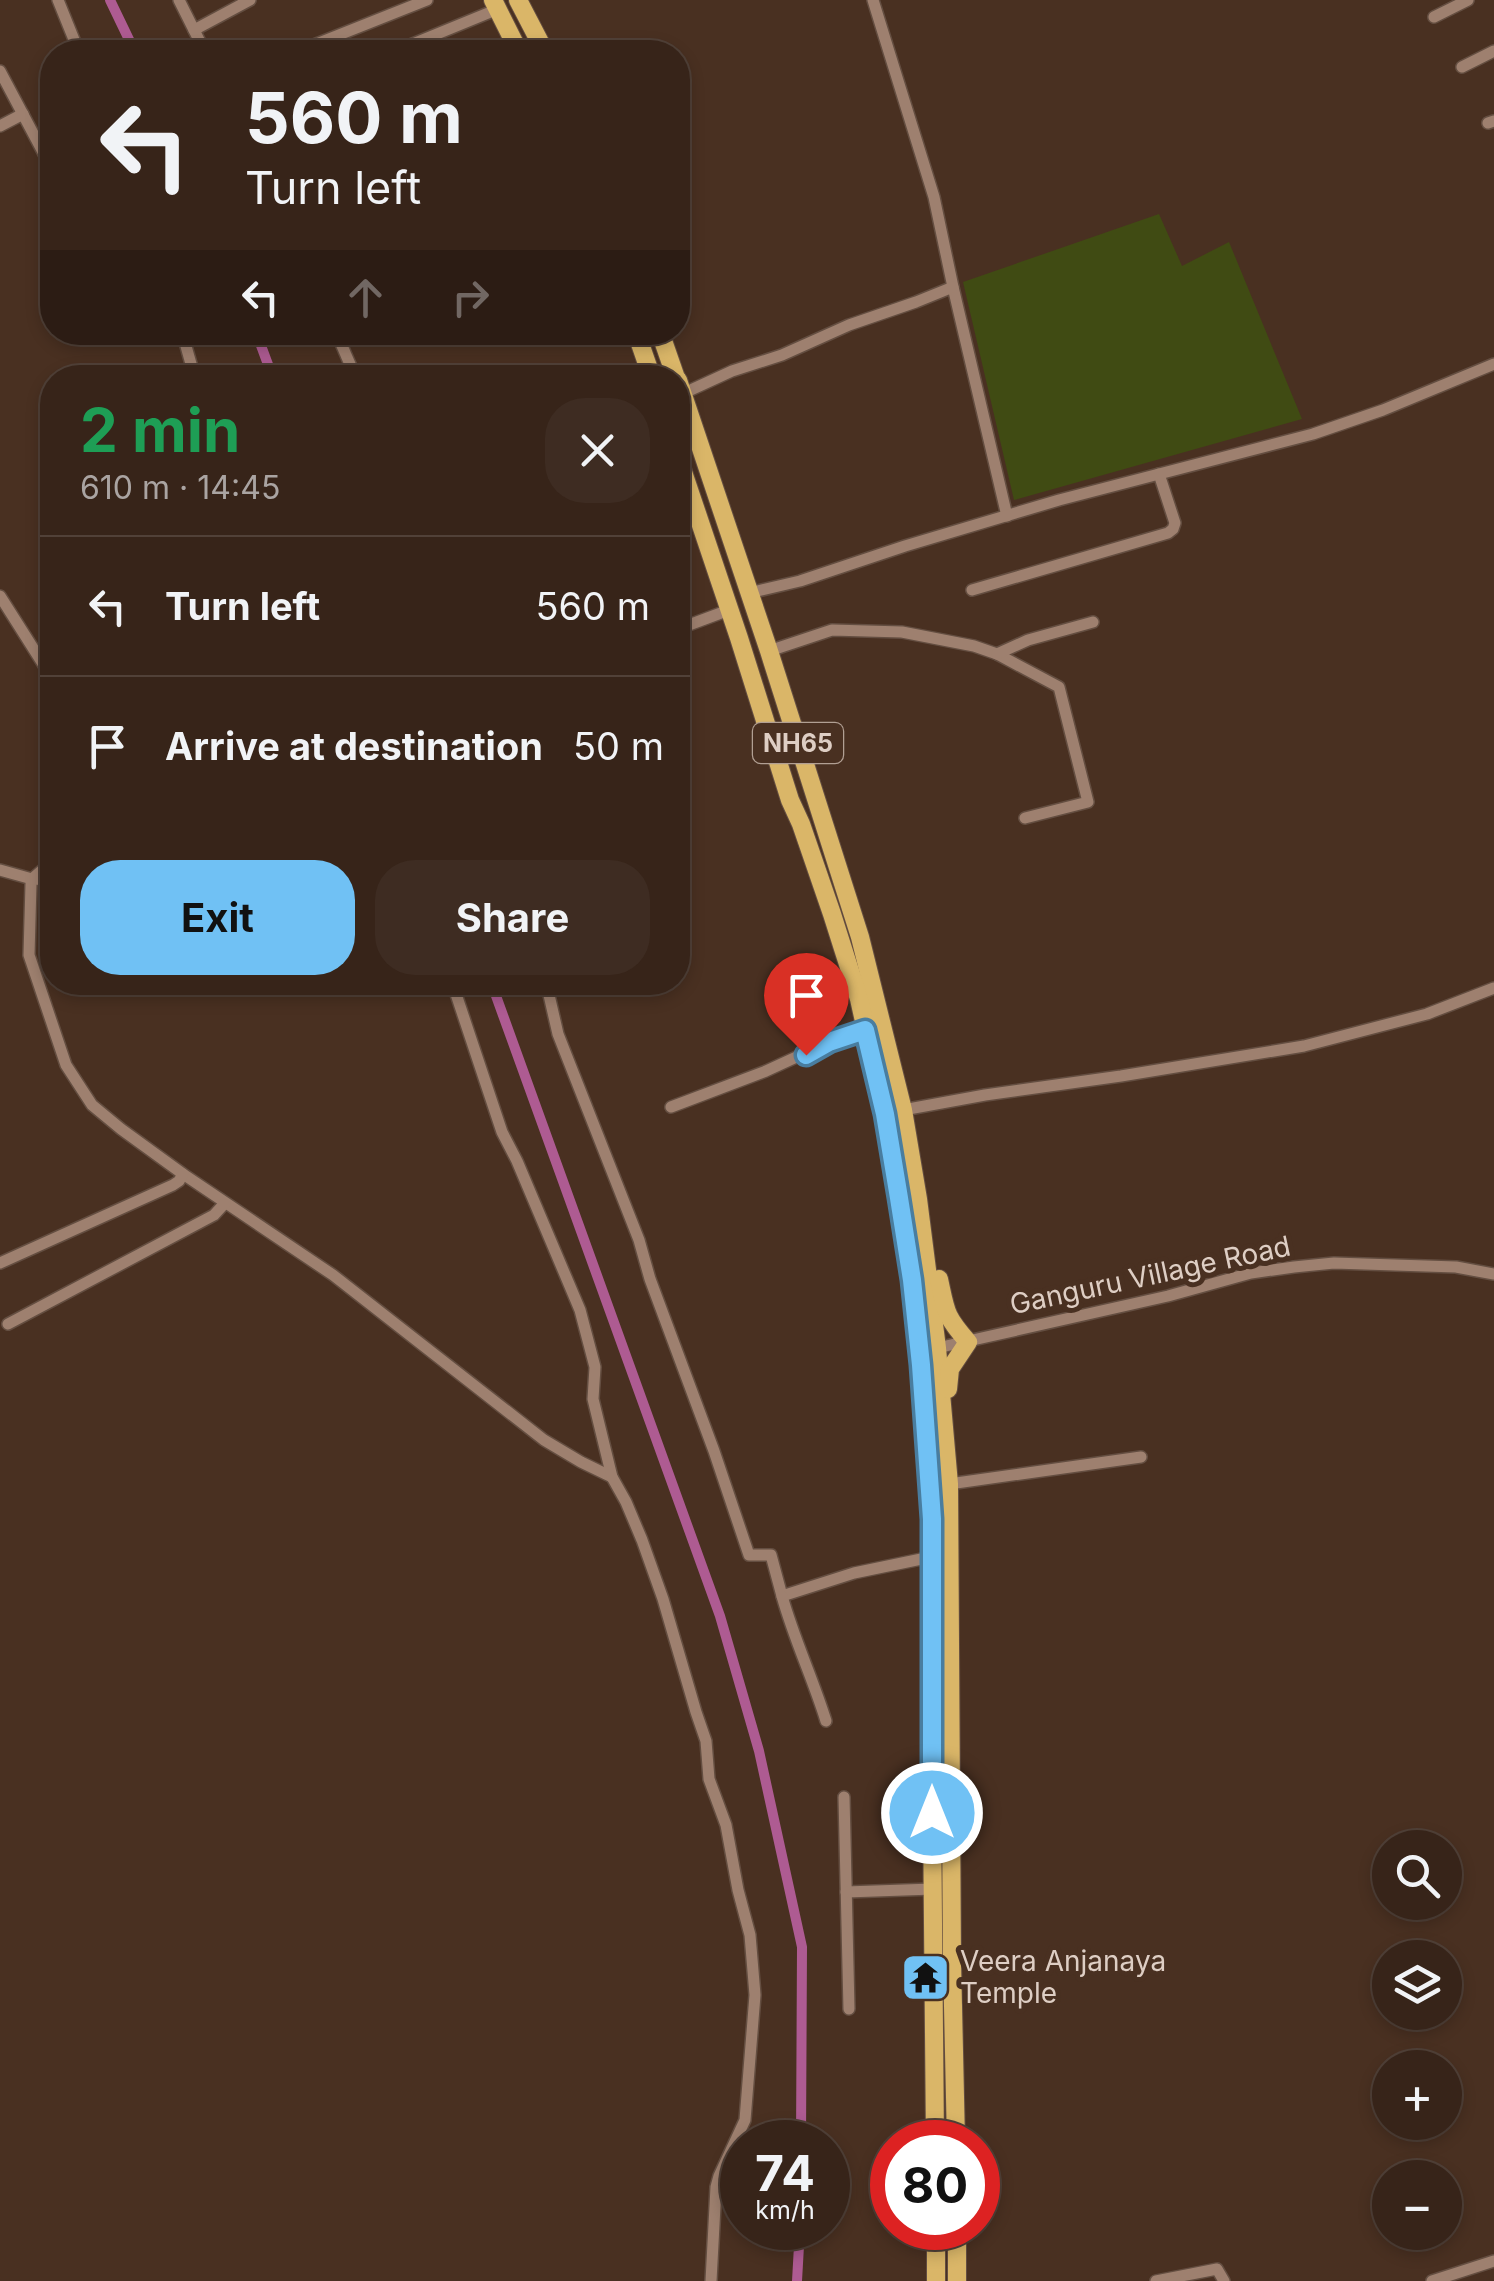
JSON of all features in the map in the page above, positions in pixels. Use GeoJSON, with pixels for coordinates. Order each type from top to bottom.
{"type":"FeatureCollection","features":[{"type":"Feature","properties":{"kind":"highway"},"geometry":{"type":"LineString","coordinates":[[518,0],[538,40]]}},
{"type":"Feature","properties":{"kind":"highway"},"geometry":{"type":"LineString","coordinates":[[496,5],[513,40]]}},
{"type":"Feature","properties":{"kind":"highway","name":"NH65"},"geometry":{"type":"LineString","coordinates":[[690,417],[860,937],[903,1110],[918,1199],[949,1484],[956,2120]]}},
{"type":"Feature","properties":{"kind":"highway","name":"NH65"},"geometry":{"type":"LineString","coordinates":[[690,492],[859,999],[885,1114],[912,1280],[931,1503],[935,2120]]}},
{"type":"Feature","properties":{"kind":"highway"},"geometry":{"type":"LineString","coordinates":[[918,1199],[929,1220],[946,1313],[968,1342],[950,1370],[947,1464]]}},
{"type":"Feature","properties":{"kind":"highway"},"geometry":{"type":"LineString","coordinates":[[931,1503],[936,1464],[929,1354],[937,1348]]}},
{"type":"Feature","properties":{"kind":"highway"},"geometry":{"type":"LineString","coordinates":[[936,2250],[936,2281]]}},
{"type":"Feature","properties":{"kind":"highway"},"geometry":{"type":"LineString","coordinates":[[956,2250],[957,2281]]}},
{"type":"Feature","properties":{"kind":"street"},"geometry":{"type":"LineString","coordinates":[[58,0],[74,40]]}},
{"type":"Feature","properties":{"kind":"street"},"geometry":{"type":"LineString","coordinates":[[179,0],[199,40]]}},
{"type":"Feature","properties":{"kind":"street"},"geometry":{"type":"LineString","coordinates":[[194,30],[250,0]]}},
{"type":"Feature","properties":{"kind":"street"},"geometry":{"type":"LineString","coordinates":[[326,40],[427,0]]}},
{"type":"Feature","properties":{"kind":"street"},"geometry":{"type":"LineString","coordinates":[[872,0],[934,197],[1007,516]]}},
{"type":"Feature","properties":{"kind":"street"},"geometry":{"type":"LineString","coordinates":[[1434,17],[1468,0]]}},
{"type":"Feature","properties":{"kind":"street"},"geometry":{"type":"LineString","coordinates":[[420,40],[496,5]]}},
{"type":"Feature","properties":{"kind":"street"},"geometry":{"type":"LineString","coordinates":[[1462,66],[1494,51]]}},
{"type":"Feature","properties":{"kind":"street"},"geometry":{"type":"LineString","coordinates":[[0,70],[39,144]]}},
{"type":"Feature","properties":{"kind":"street"},"geometry":{"type":"LineString","coordinates":[[0,126],[23,114]]}},
{"type":"Feature","properties":{"kind":"street"},"geometry":{"type":"LineString","coordinates":[[690,382],[782,354],[849,324],[953,286]]}},
{"type":"Feature","properties":{"kind":"street"},"geometry":{"type":"LineString","coordinates":[[748,593],[800,581],[1007,516],[1312,434],[1383,410],[1494,364]]}},
{"type":"Feature","properties":{"kind":"street"},"geometry":{"type":"LineString","coordinates":[[972,590],[1168,533],[1174,529],[1172,513],[1159,474]]}},
{"type":"Feature","properties":{"kind":"street"},"geometry":{"type":"LineString","coordinates":[[0,596],[40,659]]}},
{"type":"Feature","properties":{"kind":"street"},"geometry":{"type":"LineString","coordinates":[[690,625],[729,610]]}},
{"type":"Feature","properties":{"kind":"street"},"geometry":{"type":"LineString","coordinates":[[997,654],[1028,640],[1093,622]]}},
{"type":"Feature","properties":{"kind":"street"},"geometry":{"type":"LineString","coordinates":[[769,651],[832,630],[902,632],[997,654],[1060,687],[1088,802],[1024,818]]}},
{"type":"Feature","properties":{"kind":"street"},"geometry":{"type":"LineString","coordinates":[[0,870],[40,879]]}},
{"type":"Feature","properties":{"kind":"street"},"geometry":{"type":"LineString","coordinates":[[40,874],[30,884],[29,955],[40,988]]}},
{"type":"Feature","properties":{"kind":"street"},"geometry":{"type":"LineString","coordinates":[[903,1110],[1304,1046],[1427,1014],[1494,988]]}},
{"type":"Feature","properties":{"kind":"street"},"geometry":{"type":"LineString","coordinates":[[42,995],[66,1065],[92,1105],[225,1203],[334,1275],[544,1440],[612,1477]]}},
{"type":"Feature","properties":{"kind":"street"},"geometry":{"type":"LineString","coordinates":[[456,995],[502,1132],[580,1310],[595,1367],[593,1399],[612,1477],[642,1540],[703,1727],[709,1779],[726,1825],[753,1956],[755,1995],[749,2099],[740,2136],[718,2176],[711,2281]]}},
{"type":"Feature","properties":{"kind":"street"},"geometry":{"type":"LineString","coordinates":[[549,995],[558,1034],[639,1240],[749,1555],[771,1555],[798,1648],[826,1721]]}},
{"type":"Feature","properties":{"kind":"street"},"geometry":{"type":"LineString","coordinates":[[671,1107],[865,1030]]}},
{"type":"Feature","properties":{"kind":"street"},"geometry":{"type":"LineString","coordinates":[[0,1263],[173,1185],[184,1174]]}},
{"type":"Feature","properties":{"kind":"street"},"geometry":{"type":"LineString","coordinates":[[8,1324],[214,1215],[225,1203]]}},
{"type":"Feature","properties":{"kind":"street","name":"Ganguru Village Road"},"geometry":{"type":"LineString","coordinates":[[937,1348],[1168,1296],[1251,1273],[1294,1267],[1334,1263],[1456,1267],[1494,1274]]}},
{"type":"Feature","properties":{"kind":"street"},"geometry":{"type":"LineString","coordinates":[[949,1484],[1142,1457]]}},
{"type":"Feature","properties":{"kind":"street"},"geometry":{"type":"LineString","coordinates":[[782,1596],[854,1573],[930,1557]]}},
{"type":"Feature","properties":{"kind":"street"},"geometry":{"type":"LineString","coordinates":[[844,1798],[849,2009]]}},
{"type":"Feature","properties":{"kind":"street"},"geometry":{"type":"LineString","coordinates":[[846,1892],[933,1889]]}},
{"type":"Feature","properties":{"kind":"street"},"geometry":{"type":"LineString","coordinates":[[1432,2281],[1494,2261]]}},
{"type":"Feature","properties":{"kind":"street"},"geometry":{"type":"LineString","coordinates":[[1156,2281],[1217,2269],[1224,2281]]}},
{"type":"Feature","properties":{"kind":"green space"},"geometry":{"type":"Polygon","coordinates":[[[1159,214],[1182,266],[1229,242],[1302,419],[1014,500],[963,282],[1159,214]]]}},
{"type":"Feature","properties":{"kind":"waterway"},"geometry":{"type":"LineString","coordinates":[[110,0],[129,40]]}},
{"type":"Feature","properties":{"kind":"waterway"},"geometry":{"type":"LineString","coordinates":[[261,345],[268,365]]}},
{"type":"Feature","properties":{"kind":"waterway"},"geometry":{"type":"LineString","coordinates":[[496,995],[720,1616],[759,1751],[802,1947],[801,2120]]}},
{"type":"Feature","properties":{"kind":"waterway"},"geometry":{"type":"LineString","coordinates":[[797,2281],[799,2250]]}},
{"type":"Feature","properties":{"kind":"place","name":"Veera Anjanaya Temple"},"geometry":{"type":"Point","coordinates":[925,1977]}},
{"type":"Feature","properties":{"kind":"route"},"geometry":{"type":"LineString","coordinates":[[806,1055],[865,1030],[899,1198],[921,1365],[932,1519],[932,1813]]}}]}
